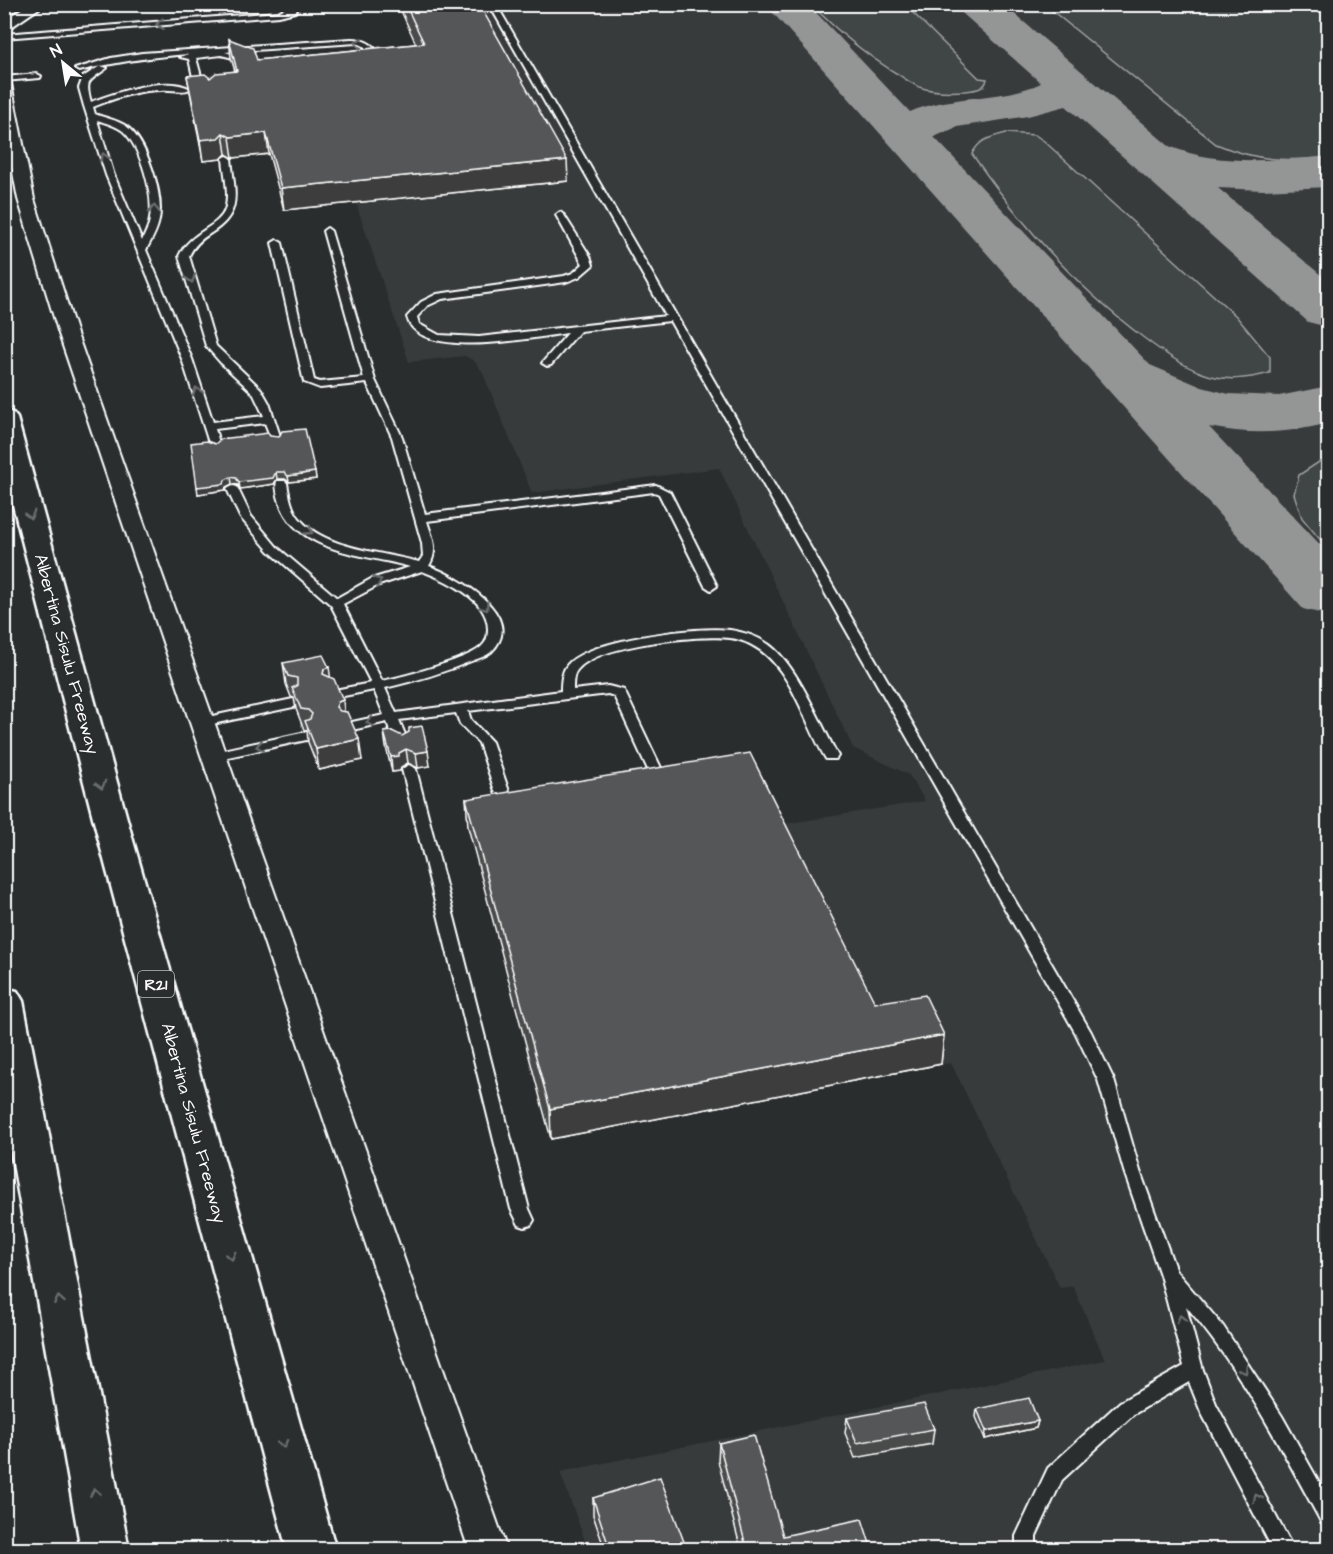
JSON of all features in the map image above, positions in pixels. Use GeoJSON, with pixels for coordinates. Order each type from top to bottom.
{"type":"FeatureCollection","features":[{"type":"Feature","properties":{"kind":"highway","name":"Albertina Sisulu Freeway"},"geometry":{"type":"LineString","coordinates":[[4,418],[115,837],[312,1550]]}},
{"type":"Feature","properties":{"kind":"highway"},"geometry":{"type":"LineString","coordinates":[[4,1001],[105,1550]]}},
{"type":"Feature","properties":{"kind":"street"},"geometry":{"type":"LineString","coordinates":[[4,28],[14,18],[39,4]]}},
{"type":"Feature","properties":{"kind":"street"},"geometry":{"type":"LineString","coordinates":[[4,84],[29,211],[68,334],[488,1550]]}},
{"type":"Feature","properties":{"kind":"lane"},"geometry":{"type":"LineString","coordinates":[[4,36],[279,14],[292,10],[299,4]]}},
{"type":"Feature","properties":{"kind":"lane"},"geometry":{"type":"LineString","coordinates":[[492,4],[1083,1032],[1106,1080],[1132,1171],[1169,1275],[1194,1370],[1208,1406],[1284,1550]]}},
{"type":"Feature","properties":{"kind":"lane"},"geometry":{"type":"LineString","coordinates":[[79,69],[120,58],[361,41],[369,45],[377,59],[367,63]]}},
{"type":"Feature","properties":{"kind":"lane"},"geometry":{"type":"LineString","coordinates":[[244,58],[257,49]]}},
{"type":"Feature","properties":{"kind":"lane"},"geometry":{"type":"LineString","coordinates":[[215,446],[187,359],[110,175],[82,88],[87,77],[92,73],[124,62],[221,53],[254,62]]}},
{"type":"Feature","properties":{"kind":"lane"},"geometry":{"type":"LineString","coordinates":[[191,54],[197,77],[213,94]]}},
{"type":"Feature","properties":{"kind":"lane"},"geometry":{"type":"LineString","coordinates":[[4,79],[37,76]]}},
{"type":"Feature","properties":{"kind":"lane"},"geometry":{"type":"LineString","coordinates":[[88,106],[145,88],[186,89]]}},
{"type":"Feature","properties":{"kind":"lane"},"geometry":{"type":"LineString","coordinates":[[92,116],[125,128],[140,148],[156,215],[141,250]]}},
{"type":"Feature","properties":{"kind":"lane"},"geometry":{"type":"LineString","coordinates":[[227,158],[229,210],[220,223],[187,245],[184,256],[211,346],[229,368],[254,388],[262,398],[276,439]]}},
{"type":"Feature","properties":{"kind":"lane"},"geometry":{"type":"LineString","coordinates":[[560,215],[585,256],[588,265],[583,271],[566,279],[440,296],[426,301],[412,317],[414,325],[437,338],[480,340],[672,318]]}},
{"type":"Feature","properties":{"kind":"lane"},"geometry":{"type":"LineString","coordinates":[[327,231],[370,380],[397,437],[421,518],[429,556],[422,567],[375,582],[336,603]]}},
{"type":"Feature","properties":{"kind":"lane"},"geometry":{"type":"LineString","coordinates":[[277,243],[309,382],[320,385],[370,380]]}},
{"type":"Feature","properties":{"kind":"lane"},"geometry":{"type":"LineString","coordinates":[[547,363],[577,329]]}},
{"type":"Feature","properties":{"kind":"lane"},"geometry":{"type":"LineString","coordinates":[[209,426],[269,419]]}},
{"type":"Feature","properties":{"kind":"lane"},"geometry":{"type":"LineString","coordinates":[[281,483],[285,505],[292,517],[305,530],[343,546],[422,567],[463,585],[481,601],[493,620],[493,639],[486,650],[444,669],[334,694]]}},
{"type":"Feature","properties":{"kind":"lane"},"geometry":{"type":"LineString","coordinates":[[421,518],[656,488],[664,492],[711,586]]}},
{"type":"Feature","properties":{"kind":"lane"},"geometry":{"type":"LineString","coordinates":[[233,489],[246,517],[266,542],[289,565],[336,603],[393,717],[402,744]]}},
{"type":"Feature","properties":{"kind":"lane"},"geometry":{"type":"LineString","coordinates":[[567,694],[568,674],[574,665],[600,651],[706,633],[730,633],[750,638],[767,650],[781,665],[831,756]]}},
{"type":"Feature","properties":{"kind":"lane"},"geometry":{"type":"LineString","coordinates":[[348,727],[393,717],[608,690],[619,693],[656,772]]}},
{"type":"Feature","properties":{"kind":"lane"},"geometry":{"type":"LineString","coordinates":[[203,722],[293,703]]}},
{"type":"Feature","properties":{"kind":"lane"},"geometry":{"type":"LineString","coordinates":[[461,708],[465,721],[485,742],[508,809]]}},
{"type":"Feature","properties":{"kind":"lane"},"geometry":{"type":"LineString","coordinates":[[214,756],[306,736]]}},
{"type":"Feature","properties":{"kind":"lane"},"geometry":{"type":"LineString","coordinates":[[409,769],[520,1209],[525,1220]]}},
{"type":"Feature","properties":{"kind":"lane"},"geometry":{"type":"LineString","coordinates":[[1169,1275],[1206,1315],[1231,1348],[1329,1516]]}},
{"type":"Feature","properties":{"kind":"lane"},"geometry":{"type":"LineString","coordinates":[[1026,1550],[1026,1536],[1055,1474],[1127,1408],[1194,1370]]}},
{"type":"Feature","properties":{"kind":"shaded area"},"geometry":{"type":"Polygon","coordinates":[[[356,5],[1328,5],[1328,1549],[588,1549],[560,1472],[1105,1360],[1073,1286],[1060,1288],[951,1063],[551,1139],[468,827],[772,826],[925,801],[909,775],[853,748],[719,468],[532,493],[482,371],[474,361],[465,356],[409,362],[356,203],[284,210],[269,155],[255,156],[442,61],[420,8],[361,13],[356,5]]]}},
{"type":"Feature","properties":{"kind":"shaded area"},"geometry":{"type":"Polygon","coordinates":[[[812,5],[905,5],[979,78],[987,79],[986,83],[979,89],[965,91],[930,90],[919,87],[864,51],[842,34],[812,5]]]}},
{"type":"Feature","properties":{"kind":"shaded area"},"geometry":{"type":"Polygon","coordinates":[[[1045,5],[1328,5],[1328,157],[1272,159],[1245,154],[1216,144],[1045,5]]]}},
{"type":"Feature","properties":{"kind":"shaded area"},"geometry":{"type":"Polygon","coordinates":[[[1006,133],[1035,135],[1044,141],[1236,316],[1270,357],[1270,373],[1228,379],[1194,370],[1151,343],[1095,297],[1050,253],[990,180],[972,154],[978,145],[990,137],[1006,133]]]}},
{"type":"Feature","properties":{"kind":"shaded area"},"geometry":{"type":"Polygon","coordinates":[[[1328,461],[1328,549],[1302,518],[1294,494],[1299,475],[1319,462],[1328,461]]]}},
{"type":"Feature","properties":{"kind":"building"},"geometry":{"type":"Polygon","coordinates":[[[405,4],[479,4],[567,160],[281,188],[266,133],[230,137],[223,133],[218,138],[200,140],[187,76],[205,74],[210,78],[216,73],[237,71],[229,39],[253,48],[257,60],[424,43],[405,4]]]}},
{"type":"Feature","properties":{"kind":"building"},"geometry":{"type":"Polygon","coordinates":[[[305,429],[315,472],[288,476],[284,472],[276,472],[273,478],[239,482],[236,478],[231,477],[225,480],[224,484],[197,487],[191,443],[207,441],[215,444],[221,439],[268,433],[270,436],[279,437],[282,431],[305,429]]]}},
{"type":"Feature","properties":{"kind":"building"},"geometry":{"type":"Polygon","coordinates":[[[323,655],[329,667],[324,669],[323,674],[334,679],[343,700],[338,702],[336,707],[340,711],[347,712],[359,739],[316,749],[305,721],[310,719],[312,714],[308,710],[301,709],[292,688],[297,686],[297,678],[288,676],[283,663],[323,655]]]}},
{"type":"Feature","properties":{"kind":"building"},"geometry":{"type":"Polygon","coordinates":[[[422,726],[428,751],[416,753],[406,749],[399,753],[399,756],[391,757],[384,732],[392,731],[402,736],[409,732],[409,728],[422,726]]]}},
{"type":"Feature","properties":{"kind":"building"},"geometry":{"type":"Polygon","coordinates":[[[750,753],[875,1003],[925,995],[944,1035],[550,1109],[466,799],[750,753]]]}},
{"type":"Feature","properties":{"kind":"building"},"geometry":{"type":"Polygon","coordinates":[[[1029,1398],[1038,1421],[986,1431],[977,1409],[1029,1398]]]}},
{"type":"Feature","properties":{"kind":"building"},"geometry":{"type":"Polygon","coordinates":[[[924,1404],[934,1429],[857,1443],[847,1418],[924,1404]]]}},
{"type":"Feature","properties":{"kind":"building"},"geometry":{"type":"Polygon","coordinates":[[[754,1435],[783,1536],[862,1519],[872,1550],[747,1550],[719,1443],[754,1435]]]}},
{"type":"Feature","properties":{"kind":"building"},"geometry":{"type":"Polygon","coordinates":[[[660,1477],[687,1550],[610,1550],[593,1498],[660,1477]]]}},
{"type":"Feature","properties":{"kind":"taxiway"},"geometry":{"type":"LineString","coordinates":[[785,4],[1328,594]]}},
{"type":"Feature","properties":{"kind":"taxiway"},"geometry":{"type":"LineString","coordinates":[[977,4],[1066,82]]}},
{"type":"Feature","properties":{"kind":"taxiway"},"geometry":{"type":"LineString","coordinates":[[908,137],[919,126],[935,118],[1028,102],[1066,88],[1066,82]]}},
{"type":"Feature","properties":{"kind":"taxiway"},"geometry":{"type":"LineString","coordinates":[[1066,82],[1152,156]]}},
{"type":"Feature","properties":{"kind":"taxiway"},"geometry":{"type":"LineString","coordinates":[[1152,156],[1189,169],[1213,172],[1263,175],[1328,172]]}},
{"type":"Feature","properties":{"kind":"taxiway"},"geometry":{"type":"LineString","coordinates":[[1152,156],[1328,310]]}},
{"type":"Feature","properties":{"kind":"taxiway"},"geometry":{"type":"LineString","coordinates":[[1135,379],[1181,400],[1205,408],[1229,412],[1254,415],[1279,414],[1304,411],[1328,404]]}}]}
